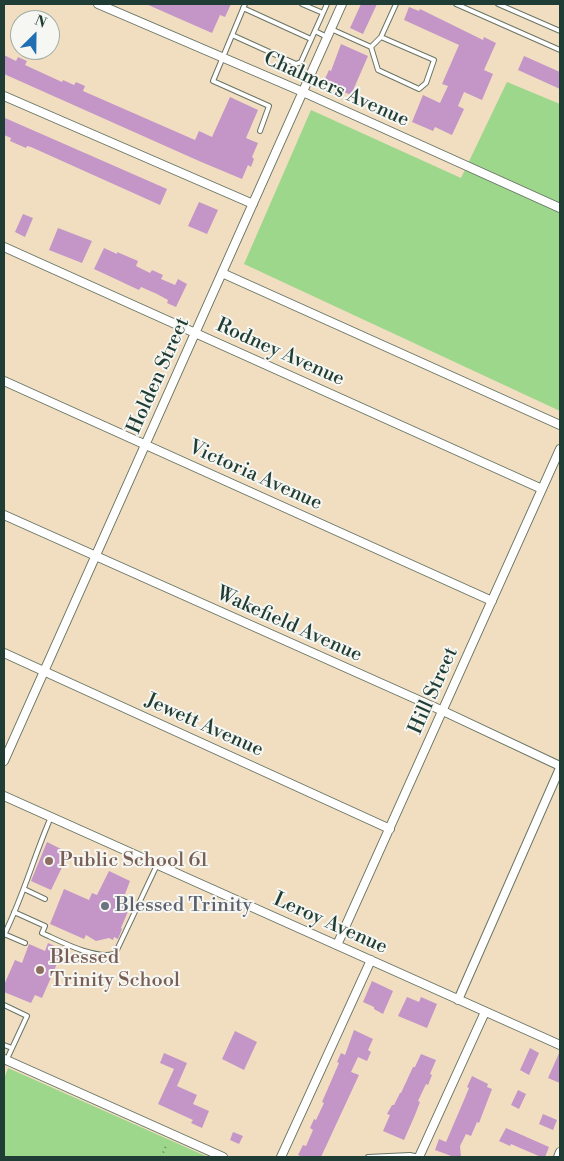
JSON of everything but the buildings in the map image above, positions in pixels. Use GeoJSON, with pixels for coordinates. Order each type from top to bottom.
{"type":"FeatureCollection","features":[{"type":"Feature","properties":{"kind":"street","name":"Chalmers Avenue"},"geometry":{"type":"LineString","coordinates":[[98,4],[303,92],[560,208]]}},
{"type":"Feature","properties":{"kind":"street","name":"Holden Street"},"geometry":{"type":"LineString","coordinates":[[4,762],[342,4]]}},
{"type":"Feature","properties":{"kind":"street"},"geometry":{"type":"LineString","coordinates":[[4,96],[253,204]]}},
{"type":"Feature","properties":{"kind":"street","name":"Rodney Avenue"},"geometry":{"type":"LineString","coordinates":[[4,247],[542,489]]}},
{"type":"Feature","properties":{"kind":"street"},"geometry":{"type":"LineString","coordinates":[[222,273],[560,425]]}},
{"type":"Feature","properties":{"kind":"street","name":"Victoria Avenue"},"geometry":{"type":"LineString","coordinates":[[4,380],[492,601]]}},
{"type":"Feature","properties":{"kind":"street","name":"Hill Street"},"geometry":{"type":"LineString","coordinates":[[337,945],[560,450]]}},
{"type":"Feature","properties":{"kind":"street","name":"Wakefield Avenue"},"geometry":{"type":"LineString","coordinates":[[4,515],[443,711],[560,767]]}},
{"type":"Feature","properties":{"kind":"street","name":"Jewett Avenue"},"geometry":{"type":"LineString","coordinates":[[4,653],[390,829]]}},
{"type":"Feature","properties":{"kind":"street"},"geometry":{"type":"LineString","coordinates":[[458,1000],[560,767]]}},
{"type":"Feature","properties":{"kind":"street","name":"Leroy Avenue"},"geometry":{"type":"LineString","coordinates":[[4,796],[560,1045]]}},
{"type":"Feature","properties":{"kind":"street"},"geometry":{"type":"LineString","coordinates":[[282,1157],[371,960]]}},
{"type":"Feature","properties":{"kind":"street"},"geometry":{"type":"LineString","coordinates":[[419,1157],[485,1012]]}},
{"type":"Feature","properties":{"kind":"street"},"geometry":{"type":"LineString","coordinates":[[5,1060],[223,1157]]}},
{"type":"Feature","properties":{"kind":"street"},"geometry":{"type":"LineString","coordinates":[[558,1157],[560,1152]]}},
{"type":"Feature","properties":{"kind":"lane"},"geometry":{"type":"LineString","coordinates":[[302,4],[323,13]]}},
{"type":"Feature","properties":{"kind":"lane"},"geometry":{"type":"LineString","coordinates":[[232,35],[296,64],[301,62],[327,4]]}},
{"type":"Feature","properties":{"kind":"lane"},"geometry":{"type":"LineString","coordinates":[[371,47],[381,37],[396,4]]}},
{"type":"Feature","properties":{"kind":"lane"},"geometry":{"type":"LineString","coordinates":[[456,4],[560,50]]}},
{"type":"Feature","properties":{"kind":"lane"},"geometry":{"type":"LineString","coordinates":[[498,4],[560,31]]}},
{"type":"Feature","properties":{"kind":"lane"},"geometry":{"type":"LineString","coordinates":[[260,131],[269,106],[213,81],[244,6],[311,39]]}},
{"type":"Feature","properties":{"kind":"lane"},"geometry":{"type":"LineString","coordinates":[[331,29],[371,47],[378,70],[419,89],[426,83],[434,60],[381,37]]}},
{"type":"Feature","properties":{"kind":"lane"},"geometry":{"type":"LineString","coordinates":[[315,31],[327,37]]}},
{"type":"Feature","properties":{"kind":"lane"},"geometry":{"type":"LineString","coordinates":[[25,943],[4,934],[24,889],[50,817]]}},
{"type":"Feature","properties":{"kind":"lane"},"geometry":{"type":"LineString","coordinates":[[14,912],[45,926],[42,933],[68,945],[104,956],[115,954],[157,865]]}},
{"type":"Feature","properties":{"kind":"lane"},"geometry":{"type":"LineString","coordinates":[[24,889],[45,899]]}},
{"type":"Feature","properties":{"kind":"lane"},"geometry":{"type":"LineString","coordinates":[[4,1005],[26,1016],[5,1060]]}},
{"type":"Feature","properties":{"kind":"lane"},"geometry":{"type":"LineString","coordinates":[[4,1045],[12,1048]]}},
{"type":"Feature","properties":{"kind":"lane"},"geometry":{"type":"LineString","coordinates":[[368,1157],[419,1157]]}},
{"type":"Feature","properties":{"kind":"path"},"geometry":{"type":"LineString","coordinates":[[161,1157],[167,1144]]}},
{"type":"Feature","properties":{"kind":"green space"},"geometry":{"type":"Polygon","coordinates":[[[507,82],[560,104],[560,411],[244,264],[311,110],[461,178],[507,82]]]}},
{"type":"Feature","properties":{"kind":"green space"},"geometry":{"type":"Polygon","coordinates":[[[8,1068],[208,1157],[4,1157],[4,1079],[8,1068]]]}},
{"type":"Feature","properties":{"kind":"place","name":"Public School 61"},"geometry":{"type":"Point","coordinates":[49,861]}},
{"type":"Feature","properties":{"kind":"place","name":"Blessed Trinity"},"geometry":{"type":"Point","coordinates":[105,906]}},
{"type":"Feature","properties":{"kind":"place","name":"Blessed Trinity School"},"geometry":{"type":"Point","coordinates":[40,970]}}]}
